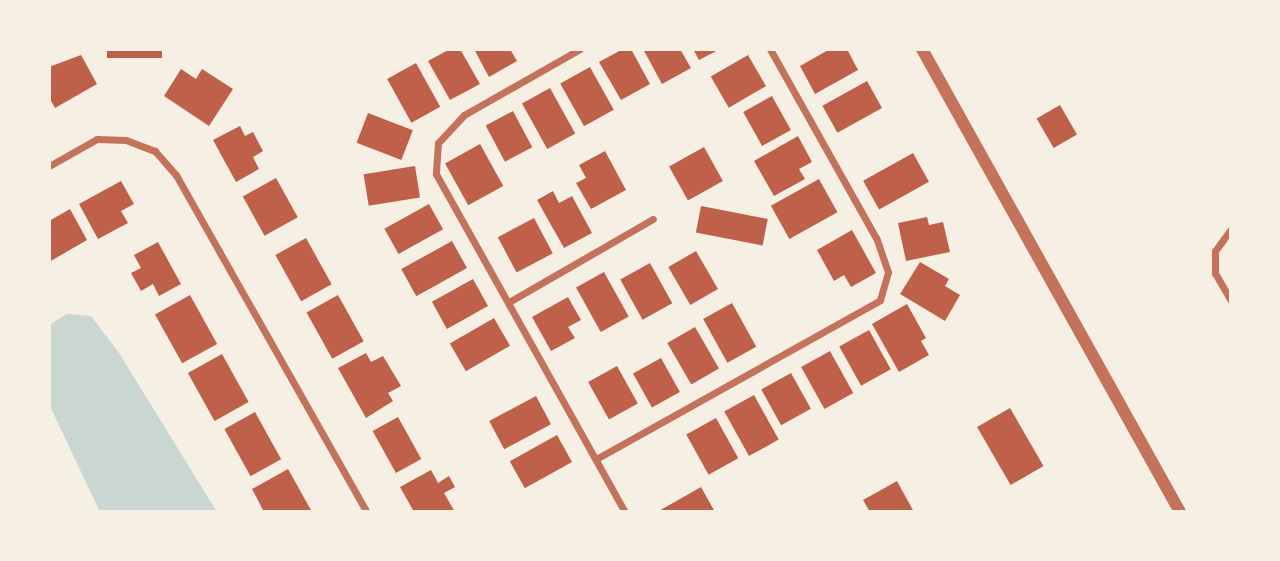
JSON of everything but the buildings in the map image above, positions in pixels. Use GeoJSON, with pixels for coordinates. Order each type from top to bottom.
{"type":"FeatureCollection","features":[{"type":"Feature","properties":{"kind":"street"},"geometry":{"type":"LineString","coordinates":[[580,49],[464,115],[438,143],[436,174],[625,512]]}},
{"type":"Feature","properties":{"kind":"street"},"geometry":{"type":"LineString","coordinates":[[596,459],[880,300],[888,272],[876,238],[770,49]]}},
{"type":"Feature","properties":{"kind":"street"},"geometry":{"type":"LineString","coordinates":[[922,49],[1180,512]]}},
{"type":"Feature","properties":{"kind":"street"},"geometry":{"type":"LineString","coordinates":[[49,166],[97,139],[126,140],[155,151],[176,175],[368,512]]}},
{"type":"Feature","properties":{"kind":"street"},"geometry":{"type":"LineString","coordinates":[[509,302],[653,219]]}},
{"type":"Feature","properties":{"kind":"street"},"geometry":{"type":"LineString","coordinates":[[1231,229],[1215,251],[1215,273],[1231,301]]}},
{"type":"Feature","properties":{"kind":"shaded area"},"geometry":{"type":"Polygon","coordinates":[[[67,314],[91,316],[119,353],[217,512],[100,512],[49,404],[49,325],[67,314]]]}}]}
